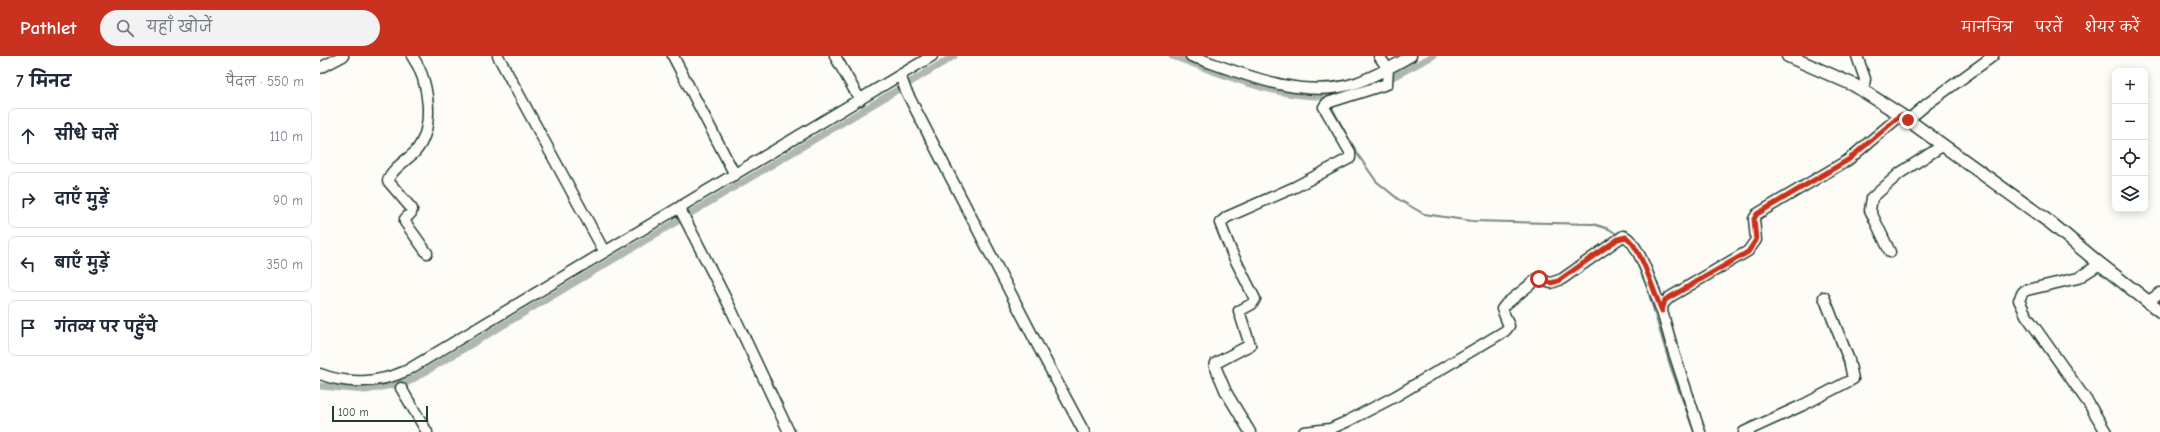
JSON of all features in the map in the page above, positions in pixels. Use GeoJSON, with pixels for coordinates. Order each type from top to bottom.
{"type":"FeatureCollection","features":[{"type":"Feature","properties":{"kind":"main road"},"geometry":{"type":"LineString","coordinates":[[1788,56],[1842,79],[1863,90],[1905,118],[2052,224],[2160,311]]}},
{"type":"Feature","properties":{"kind":"street"},"geometry":{"type":"LineString","coordinates":[[320,68],[343,56]]}},
{"type":"Feature","properties":{"kind":"street"},"geometry":{"type":"LineString","coordinates":[[412,56],[425,80],[428,93],[425,132],[416,150],[390,176],[388,181],[412,209],[411,213],[405,219],[405,222],[427,253]]}},
{"type":"Feature","properties":{"kind":"street"},"geometry":{"type":"LineString","coordinates":[[498,56],[604,251]]}},
{"type":"Feature","properties":{"kind":"street"},"geometry":{"type":"LineString","coordinates":[[673,56],[735,175]]}},
{"type":"Feature","properties":{"kind":"street"},"geometry":{"type":"LineString","coordinates":[[836,56],[860,100]]}},
{"type":"Feature","properties":{"kind":"street"},"geometry":{"type":"LineString","coordinates":[[320,374],[334,378],[358,381],[377,380],[397,375],[604,251],[684,213],[735,175],[860,100],[903,83],[932,56]]}},
{"type":"Feature","properties":{"kind":"street"},"geometry":{"type":"LineString","coordinates":[[1191,56],[1283,85],[1307,88],[1331,87],[1387,76]]}},
{"type":"Feature","properties":{"kind":"street"},"geometry":{"type":"LineString","coordinates":[[1379,56],[1387,76]]}},
{"type":"Feature","properties":{"kind":"street"},"geometry":{"type":"LineString","coordinates":[[1250,432],[1226,392],[1214,366],[1216,363],[1250,345],[1239,311],[1252,304],[1255,299],[1232,253],[1220,223],[1227,217],[1295,187],[1350,158],[1350,152],[1325,108],[1331,102],[1387,76],[1411,56]]}},
{"type":"Feature","properties":{"kind":"street"},"geometry":{"type":"LineString","coordinates":[[1857,56],[1865,79],[1863,90]]}},
{"type":"Feature","properties":{"kind":"street"},"geometry":{"type":"LineString","coordinates":[[1662,311],[1665,300],[1748,252],[1756,240],[1754,219],[1757,214],[1848,160],[1993,56]]}},
{"type":"Feature","properties":{"kind":"street"},"geometry":{"type":"LineString","coordinates":[[903,83],[1039,348],[1084,432]]}},
{"type":"Feature","properties":{"kind":"street"},"geometry":{"type":"LineString","coordinates":[[1890,252],[1870,210],[1872,198],[1900,172],[1942,146]]}},
{"type":"Feature","properties":{"kind":"street"},"geometry":{"type":"LineString","coordinates":[[684,213],[789,432]]}},
{"type":"Feature","properties":{"kind":"street"},"geometry":{"type":"LineString","coordinates":[[1304,432],[1330,429],[1346,422],[1396,396],[1498,335],[1509,327],[1503,311],[1504,306],[1535,280],[1539,279],[1551,283],[1558,281],[1621,238],[1629,239],[1640,257],[1662,311],[1700,432]]}},
{"type":"Feature","properties":{"kind":"street"},"geometry":{"type":"LineString","coordinates":[[2100,264],[2078,278],[2028,290],[2020,296],[2019,300],[2026,315],[2089,404],[2106,432]]}},
{"type":"Feature","properties":{"kind":"street"},"geometry":{"type":"LineString","coordinates":[[2147,302],[2160,293]]}},
{"type":"Feature","properties":{"kind":"street"},"geometry":{"type":"LineString","coordinates":[[1744,432],[1803,405],[1853,379],[1848,360],[1824,297]]}},
{"type":"Feature","properties":{"kind":"street"},"geometry":{"type":"LineString","coordinates":[[401,388],[427,432]]}},
{"type":"Feature","properties":{"kind":"waterway"},"geometry":{"type":"LineString","coordinates":[[320,386],[365,390],[408,382],[954,56]]}},
{"type":"Feature","properties":{"kind":"waterway"},"geometry":{"type":"LineString","coordinates":[[1172,56],[1234,78],[1277,91],[1298,95],[1341,95]]}},
{"type":"Feature","properties":{"kind":"waterway"},"geometry":{"type":"LineString","coordinates":[[1385,81],[1433,56]]}},
{"type":"Feature","properties":{"kind":"waterway"},"geometry":{"type":"LineString","coordinates":[[1331,106],[1356,152],[1376,181],[1398,199],[1424,214],[1472,221],[1593,224],[1609,229],[1618,235]]}},
{"type":"Feature","properties":{"kind":"waterway"},"geometry":{"type":"LineString","coordinates":[[1633,254],[1646,284],[1670,365],[1694,432]]}},
{"type":"Feature","properties":{"kind":"route"},"geometry":{"type":"LineString","coordinates":[[1539,279],[1551,283],[1562,279],[1580,268],[1623,236],[1629,239],[1640,257],[1662,311],[1665,300],[1748,252],[1756,242],[1754,219],[1757,214],[1848,160],[1901,115],[1908,120]]}}]}
